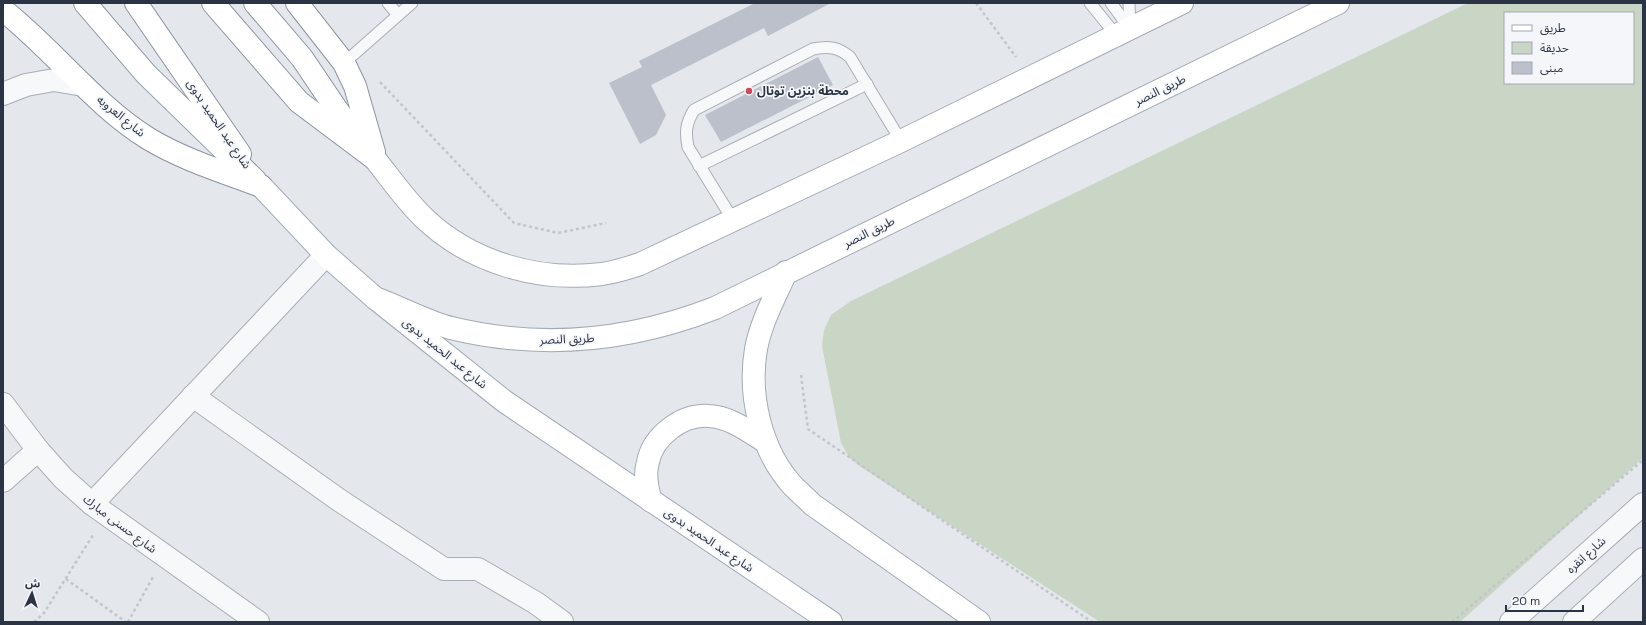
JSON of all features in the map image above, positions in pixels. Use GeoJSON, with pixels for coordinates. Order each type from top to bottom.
{"type":"FeatureCollection","features":[{"type":"Feature","properties":{"kind":"main road"},"geometry":{"type":"LineString","coordinates":[[85,3],[146,74],[261,186]]}},
{"type":"Feature","properties":{"kind":"main road","name":"شارع عبد الحميد بدوى"},"geometry":{"type":"LineString","coordinates":[[136,3],[198,90],[261,186],[326,255],[376,298],[504,400],[831,622]]}},
{"type":"Feature","properties":{"kind":"main road"},"geometry":{"type":"LineString","coordinates":[[213,3],[299,102],[376,159]]}},
{"type":"Feature","properties":{"kind":"main road"},"geometry":{"type":"LineString","coordinates":[[255,3],[302,58],[337,110],[424,218],[455,242],[489,260],[526,271],[564,276],[603,274],[640,264],[901,141],[1182,3]]}},
{"type":"Feature","properties":{"kind":"main road"},"geometry":{"type":"LineString","coordinates":[[297,3],[349,58],[355,86],[376,159]]}},
{"type":"Feature","properties":{"kind":"main road","name":"طريق النصر"},"geometry":{"type":"LineString","coordinates":[[376,298],[450,327],[490,336],[533,340],[590,339],[641,331],[687,319],[715,308],[1338,3]]}},
{"type":"Feature","properties":{"kind":"main road","name":"شارع العروبه"},"geometry":{"type":"LineString","coordinates":[[3,10],[118,116],[149,139],[181,156],[261,186]]}},
{"type":"Feature","properties":{"kind":"main road"},"geometry":{"type":"LineString","coordinates":[[786,272],[764,319],[756,349],[754,380],[756,411],[766,442],[778,464],[793,485],[813,505],[979,622]]}},
{"type":"Feature","properties":{"kind":"main road"},"geometry":{"type":"LineString","coordinates":[[651,501],[646,481],[650,455],[656,442],[670,428],[688,418],[708,416],[728,420],[766,442]]}},
{"type":"Feature","properties":{"kind":"street"},"geometry":{"type":"LineString","coordinates":[[3,94],[26,85],[54,80],[83,85]]}},
{"type":"Feature","properties":{"kind":"street"},"geometry":{"type":"LineString","coordinates":[[99,509],[193,396],[326,255]]}},
{"type":"Feature","properties":{"kind":"street"},"geometry":{"type":"LineString","coordinates":[[193,396],[339,500],[444,569],[478,569],[536,603],[562,622]]}},
{"type":"Feature","properties":{"kind":"street","name":"شارع حسنى مبارك"},"geometry":{"type":"LineString","coordinates":[[3,404],[38,450],[63,478],[99,509],[258,622]]}},
{"type":"Feature","properties":{"kind":"street"},"geometry":{"type":"LineString","coordinates":[[3,481],[38,450]]}},
{"type":"Feature","properties":{"kind":"street","name":"شارع انقره"},"geometry":{"type":"LineString","coordinates":[[1511,622],[1643,504]]}},
{"type":"Feature","properties":{"kind":"street"},"geometry":{"type":"LineString","coordinates":[[1574,622],[1643,560]]}},
{"type":"Feature","properties":{"kind":"lane"},"geometry":{"type":"LineString","coordinates":[[388,3],[398,15]]}},
{"type":"Feature","properties":{"kind":"lane"},"geometry":{"type":"LineString","coordinates":[[349,58],[412,3]]}},
{"type":"Feature","properties":{"kind":"lane"},"geometry":{"type":"LineString","coordinates":[[1090,3],[1123,32]]}},
{"type":"Feature","properties":{"kind":"lane"},"geometry":{"type":"LineString","coordinates":[[1111,3],[1123,32]]}},
{"type":"Feature","properties":{"kind":"lane"},"geometry":{"type":"LineString","coordinates":[[1123,32],[1129,3]]}},
{"type":"Feature","properties":{"kind":"lane"},"geometry":{"type":"LineString","coordinates":[[733,220],[688,147],[685,134],[687,121],[694,110],[814,49],[827,46],[841,50],[850,57],[901,141]]}},
{"type":"Feature","properties":{"kind":"lane"},"geometry":{"type":"LineString","coordinates":[[699,166],[867,84]]}},
{"type":"Feature","properties":{"kind":"path"},"geometry":{"type":"LineString","coordinates":[[976,3],[1031,77]]}},
{"type":"Feature","properties":{"kind":"path"},"geometry":{"type":"LineString","coordinates":[[349,58],[514,223],[558,233],[606,223]]}},
{"type":"Feature","properties":{"kind":"path"},"geometry":{"type":"LineString","coordinates":[[801,375],[808,429],[1092,622]]}},
{"type":"Feature","properties":{"kind":"path"},"geometry":{"type":"LineString","coordinates":[[1452,622],[1643,460]]}},
{"type":"Feature","properties":{"kind":"path"},"geometry":{"type":"LineString","coordinates":[[34,622],[44,614],[66,579],[99,509]]}},
{"type":"Feature","properties":{"kind":"path"},"geometry":{"type":"LineString","coordinates":[[66,579],[127,622],[165,556]]}},
{"type":"Feature","properties":{"kind":"green space"},"geometry":{"type":"Polygon","coordinates":[[[1468,3],[1643,3],[1643,458],[1460,622],[1100,622],[861,467],[849,457],[841,443],[822,346],[824,330],[831,315],[851,301],[1468,3]]]}},
{"type":"Feature","properties":{"kind":"building"},"geometry":{"type":"Polygon","coordinates":[[[755,3],[831,3],[768,36],[764,28],[651,85],[666,115],[656,135],[640,144],[609,83],[642,67],[639,61],[755,3]]]}},
{"type":"Feature","properties":{"kind":"building"},"geometry":{"type":"Polygon","coordinates":[[[818,57],[833,85],[721,142],[705,115],[818,57]]]}},
{"type":"Feature","properties":{"kind":"place","name":"محطة بنزين توتال"},"geometry":{"type":"Point","coordinates":[749,91]}}]}
